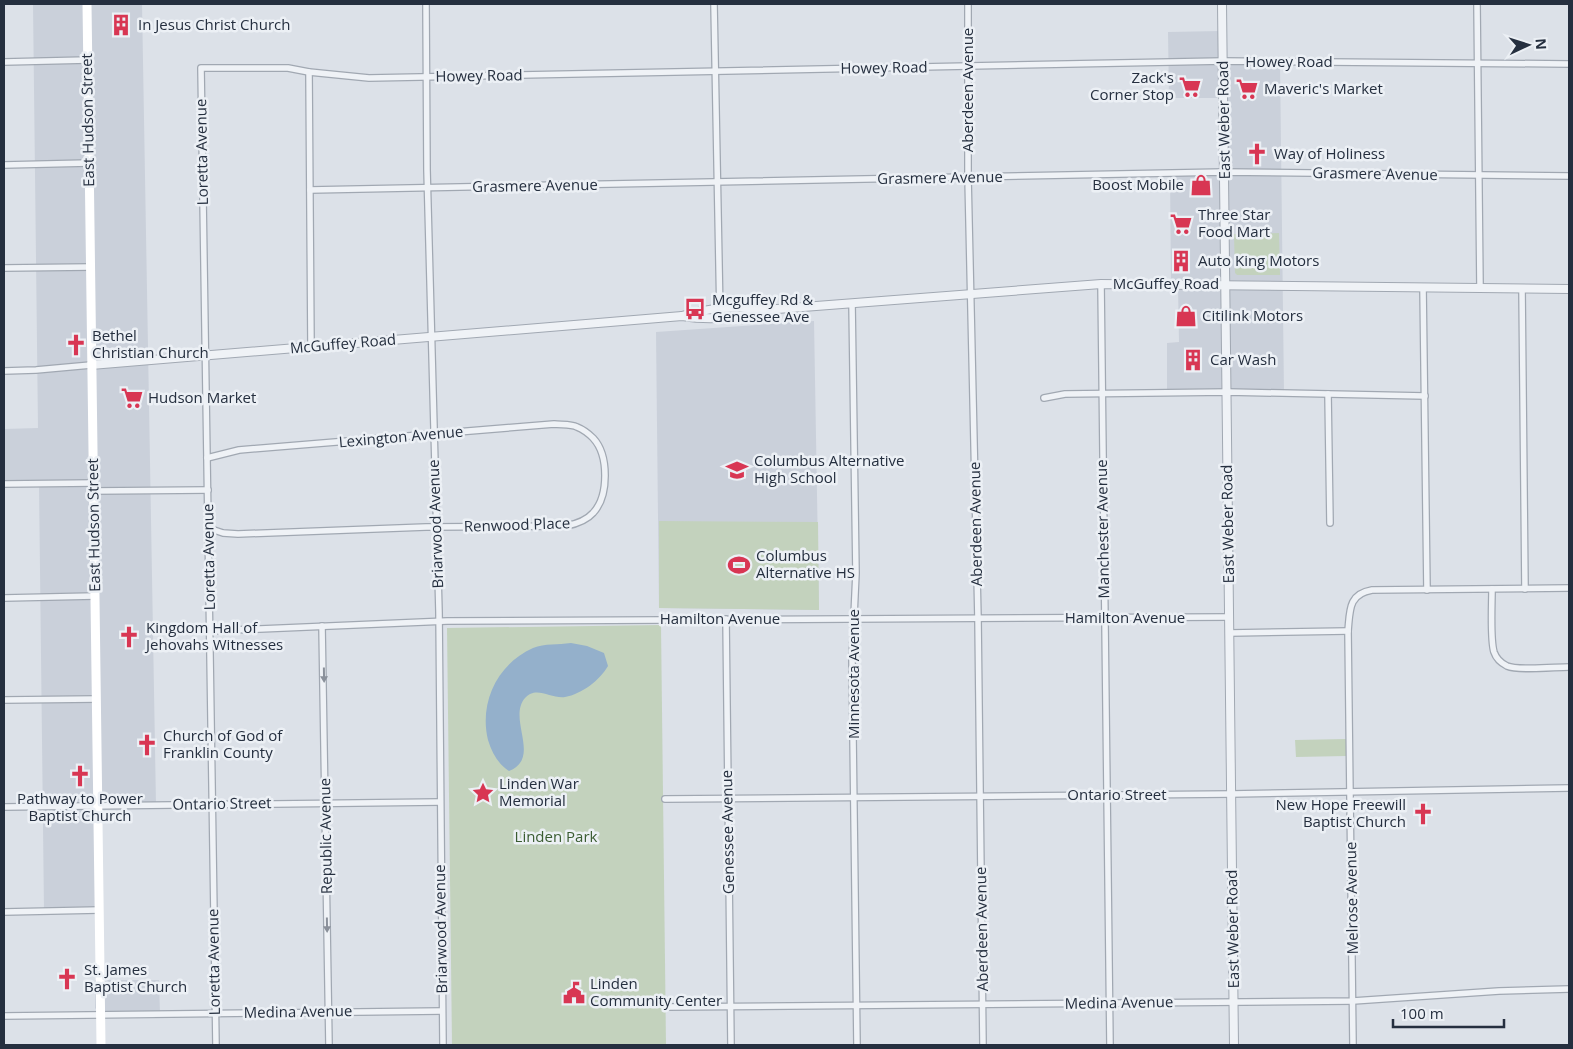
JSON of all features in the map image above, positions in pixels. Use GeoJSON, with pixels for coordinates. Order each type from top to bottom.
{"type":"FeatureCollection","features":[{"type":"Feature","properties":{"kind":"main road","name":"East Hudson Street"},"geometry":{"type":"LineString","coordinates":[[87,4],[101,1045]]}},
{"type":"Feature","properties":{"kind":"street","name":"Briarwood Avenue"},"geometry":{"type":"LineString","coordinates":[[426,4],[433,434],[439,622],[443,1045]]}},
{"type":"Feature","properties":{"kind":"street"},"geometry":{"type":"LineString","coordinates":[[714,4],[720,313]]}},
{"type":"Feature","properties":{"kind":"street","name":"Aberdeen Avenue"},"geometry":{"type":"LineString","coordinates":[[968,4],[968,177],[978,619],[983,1045]]}},
{"type":"Feature","properties":{"kind":"street","name":"East Weber Road"},"geometry":{"type":"LineString","coordinates":[[1222,4],[1234,1045]]}},
{"type":"Feature","properties":{"kind":"street"},"geometry":{"type":"LineString","coordinates":[[1477,4],[1480,287]]}},
{"type":"Feature","properties":{"kind":"street"},"geometry":{"type":"LineString","coordinates":[[4,62],[88,60]]}},
{"type":"Feature","properties":{"kind":"street","name":"Howey Road"},"geometry":{"type":"LineString","coordinates":[[201,68],[288,68],[369,78],[1223,61],[1569,64]]}},
{"type":"Feature","properties":{"kind":"street","name":"Loretta Avenue"},"geometry":{"type":"LineString","coordinates":[[201,68],[216,1045]]}},
{"type":"Feature","properties":{"kind":"street"},"geometry":{"type":"LineString","coordinates":[[309,72],[311,346]]}},
{"type":"Feature","properties":{"kind":"street"},"geometry":{"type":"LineString","coordinates":[[4,165],[89,163]]}},
{"type":"Feature","properties":{"kind":"street","name":"Grasmere Avenue"},"geometry":{"type":"LineString","coordinates":[[310,190],[1224,172],[1569,176]]}},
{"type":"Feature","properties":{"kind":"street"},"geometry":{"type":"LineString","coordinates":[[4,268],[90,267]]}},
{"type":"Feature","properties":{"kind":"street","name":"McGuffey Road"},"geometry":{"type":"LineString","coordinates":[[4,371],[36,370],[682,316],[697,311],[720,313],[753,308],[764,310],[1101,284],[1569,289]]}},
{"type":"Feature","properties":{"kind":"street","name":"Manchester Avenue"},"geometry":{"type":"LineString","coordinates":[[1101,284],[1110,1045]]}},
{"type":"Feature","properties":{"kind":"street"},"geometry":{"type":"LineString","coordinates":[[1423,287],[1427,590]]}},
{"type":"Feature","properties":{"kind":"street"},"geometry":{"type":"LineString","coordinates":[[1522,288],[1526,588]]}},
{"type":"Feature","properties":{"kind":"street","name":"Minnesota Avenue"},"geometry":{"type":"LineString","coordinates":[[852,303],[856,556],[853,619],[854,797],[858,1045]]}},
{"type":"Feature","properties":{"kind":"street"},"geometry":{"type":"LineString","coordinates":[[1044,398],[1065,394],[1227,393],[1425,396]]}},
{"type":"Feature","properties":{"kind":"street"},"geometry":{"type":"LineString","coordinates":[[1328,394],[1330,523]]}},
{"type":"Feature","properties":{"kind":"street","name":"Lexington Avenue"},"geometry":{"type":"LineString","coordinates":[[207,458],[239,450],[554,424],[575,426],[593,438]]}},
{"type":"Feature","properties":{"kind":"street","name":"Renwood Place"},"geometry":{"type":"LineString","coordinates":[[208,528],[223,533],[238,534],[436,527],[566,526],[586,520],[599,505],[604,488],[605,473],[602,454],[593,438]]}},
{"type":"Feature","properties":{"kind":"street"},"geometry":{"type":"LineString","coordinates":[[4,484],[208,490]]}},
{"type":"Feature","properties":{"kind":"street"},"geometry":{"type":"LineString","coordinates":[[1230,633],[1348,631],[1351,604],[1356,596],[1364,592],[1569,588]]}},
{"type":"Feature","properties":{"kind":"street"},"geometry":{"type":"LineString","coordinates":[[1492,589],[1492,643],[1499,661],[1508,666],[1518,667],[1569,667]]}},
{"type":"Feature","properties":{"kind":"street"},"geometry":{"type":"LineString","coordinates":[[4,598],[95,596]]}},
{"type":"Feature","properties":{"kind":"street","name":"Hamilton Avenue"},"geometry":{"type":"LineString","coordinates":[[210,631],[439,622],[1229,617]]}},
{"type":"Feature","properties":{"kind":"street","name":"Genessee Avenue"},"geometry":{"type":"LineString","coordinates":[[726,619],[731,1045]]}},
{"type":"Feature","properties":{"kind":"street","name":"Republic Avenue"},"geometry":{"type":"LineString","coordinates":[[322,626],[329,1045]]}},
{"type":"Feature","properties":{"kind":"street","name":"Melrose Avenue"},"geometry":{"type":"LineString","coordinates":[[1348,631],[1354,1045]]}},
{"type":"Feature","properties":{"kind":"street"},"geometry":{"type":"LineString","coordinates":[[4,700],[96,699]]}},
{"type":"Feature","properties":{"kind":"street","name":"Ontario Street"},"geometry":{"type":"LineString","coordinates":[[665,799],[1232,794],[1569,788]]}},
{"type":"Feature","properties":{"kind":"street","name":"Ontario Street"},"geometry":{"type":"LineString","coordinates":[[4,807],[440,802]]}},
{"type":"Feature","properties":{"kind":"street"},"geometry":{"type":"LineString","coordinates":[[4,912],[99,910]]}},
{"type":"Feature","properties":{"kind":"street","name":"Medina Avenue"},"geometry":{"type":"LineString","coordinates":[[668,1007],[1353,1002],[1499,991],[1569,989]]}},
{"type":"Feature","properties":{"kind":"street","name":"Medina Avenue"},"geometry":{"type":"LineString","coordinates":[[4,1016],[442,1011]]}},
{"type":"Feature","properties":{"kind":"shaded area"},"geometry":{"type":"Polygon","coordinates":[[[33,4],[142,4],[156,805],[97,805],[99,910],[44,911],[39,484],[4,485],[4,429],[38,428],[33,4]]]}},
{"type":"Feature","properties":{"kind":"shaded area"},"geometry":{"type":"Polygon","coordinates":[[[1221,31],[1222,62],[1280,62],[1284,394],[1167,395],[1167,343],[1179,342],[1178,285],[1171,285],[1170,172],[1224,172],[1223,98],[1169,98],[1168,32],[1221,31]]]}},
{"type":"Feature","properties":{"kind":"shaded area","name":"Columbus Alternative High School"},"geometry":{"type":"Polygon","coordinates":[[[814,321],[819,610],[659,608],[656,332],[814,321]]]}},
{"type":"Feature","properties":{"kind":"shaded area"},"geometry":{"type":"Polygon","coordinates":[[[95,980],[159,980],[160,1014],[101,1016],[95,1008],[95,980]]]}},
{"type":"Feature","properties":{"kind":"green space"},"geometry":{"type":"Polygon","coordinates":[[[1279,233],[1280,275],[1237,275],[1235,273],[1234,234],[1279,233]]]}},
{"type":"Feature","properties":{"kind":"green space","name":"Columbus Alternative HS"},"geometry":{"type":"Polygon","coordinates":[[[659,521],[818,522],[819,610],[659,608],[659,521]]]}},
{"type":"Feature","properties":{"kind":"green space","name":"Linden Park"},"geometry":{"type":"Polygon","coordinates":[[[661,625],[666,1045],[452,1045],[447,628],[661,625]]]}},
{"type":"Feature","properties":{"kind":"green space"},"geometry":{"type":"Polygon","coordinates":[[[1346,739],[1346,756],[1296,757],[1295,740],[1346,739]]]}},
{"type":"Feature","properties":{"kind":"water"},"geometry":{"type":"Polygon","coordinates":[[[571,643],[587,646],[604,653],[608,666],[590,686],[578,693],[560,697],[539,692],[529,694],[525,698],[520,707],[524,748],[523,757],[518,765],[509,771],[496,758],[488,740],[486,712],[494,686],[501,674],[520,655],[538,646],[571,643]]]}},
{"type":"Feature","properties":{"kind":"place","name":"In Jesus Christ Church"},"geometry":{"type":"Point","coordinates":[121,25]}},
{"type":"Feature","properties":{"kind":"place","name":"Zack's Corner Stop"},"geometry":{"type":"Point","coordinates":[1190,87]}},
{"type":"Feature","properties":{"kind":"place","name":"Maveric's Market"},"geometry":{"type":"Point","coordinates":[1247,89]}},
{"type":"Feature","properties":{"kind":"place","name":"Way of Holiness"},"geometry":{"type":"Point","coordinates":[1257,154]}},
{"type":"Feature","properties":{"kind":"place","name":"Boost Mobile"},"geometry":{"type":"Point","coordinates":[1201,185]}},
{"type":"Feature","properties":{"kind":"place","name":"Three Star Food Mart"},"geometry":{"type":"Point","coordinates":[1181,224]}},
{"type":"Feature","properties":{"kind":"place","name":"Auto King Motors"},"geometry":{"type":"Point","coordinates":[1181,261]}},
{"type":"Feature","properties":{"kind":"place","name":"Mcguffey Rd & Genessee Ave"},"geometry":{"type":"Point","coordinates":[695,309]}},
{"type":"Feature","properties":{"kind":"place","name":"Citilink Motors"},"geometry":{"type":"Point","coordinates":[1186,316]}},
{"type":"Feature","properties":{"kind":"place","name":"Bethel Christian Church"},"geometry":{"type":"Point","coordinates":[76,345]}},
{"type":"Feature","properties":{"kind":"place","name":"Car Wash"},"geometry":{"type":"Point","coordinates":[1193,360]}},
{"type":"Feature","properties":{"kind":"place","name":"Hudson Market"},"geometry":{"type":"Point","coordinates":[132,398]}},
{"type":"Feature","properties":{"kind":"place","name":"Columbus Alternative High School"},"geometry":{"type":"Point","coordinates":[737,470]}},
{"type":"Feature","properties":{"kind":"place","name":"Columbus Alternative HS"},"geometry":{"type":"Point","coordinates":[739,565]}},
{"type":"Feature","properties":{"kind":"place","name":"Kingdom Hall of Jehovahs Witnesses"},"geometry":{"type":"Point","coordinates":[129,637]}},
{"type":"Feature","properties":{"kind":"place","name":"Church of God of Franklin County"},"geometry":{"type":"Point","coordinates":[147,745]}},
{"type":"Feature","properties":{"kind":"place","name":"Pathway to Power Baptist Church"},"geometry":{"type":"Point","coordinates":[80,776]}},
{"type":"Feature","properties":{"kind":"place","name":"Linden War Memorial"},"geometry":{"type":"Point","coordinates":[483,793]}},
{"type":"Feature","properties":{"kind":"place","name":"New Hope Freewill Baptist Church"},"geometry":{"type":"Point","coordinates":[1423,814]}},
{"type":"Feature","properties":{"kind":"place","name":"St. James Baptist Church"},"geometry":{"type":"Point","coordinates":[67,979]}},
{"type":"Feature","properties":{"kind":"place","name":"Linden Community Center"},"geometry":{"type":"Point","coordinates":[574,993]}}]}
